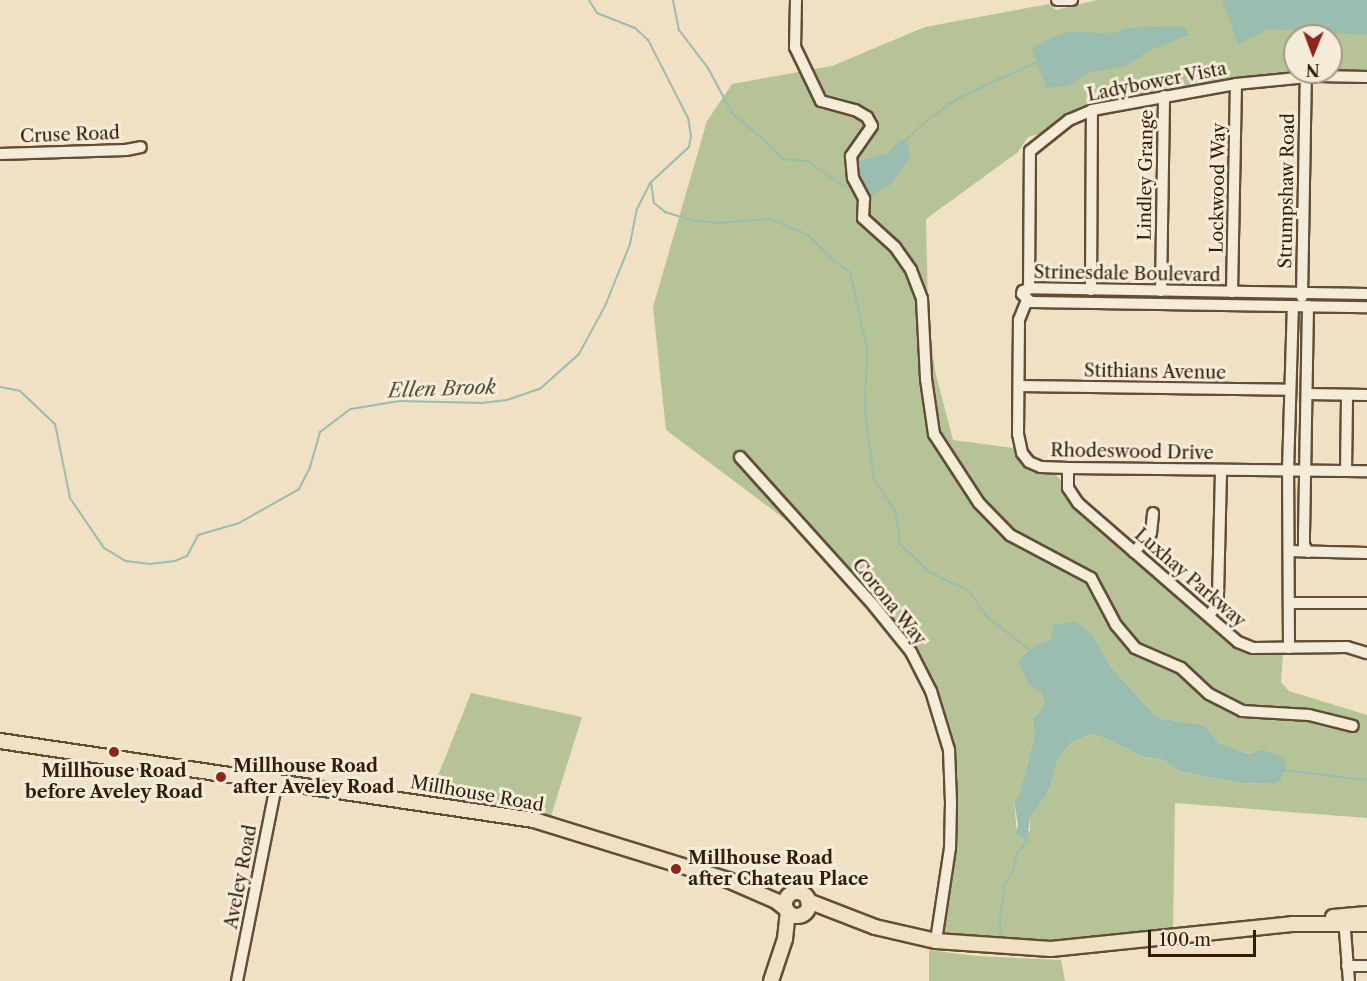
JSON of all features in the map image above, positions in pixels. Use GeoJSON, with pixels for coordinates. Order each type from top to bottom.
{"type":"FeatureCollection","features":[{"type":"Feature","properties":{"kind":"main road","name":"Millhouse Road"},"geometry":{"type":"LineString","coordinates":[[0,741],[277,780],[534,820],[728,880],[797,910],[818,914],[846,924],[875,927],[936,941],[1051,949],[1292,924],[1313,918],[1367,924]]}},
{"type":"Feature","properties":{"kind":"main road","name":"Millhouse Road"},"geometry":{"type":"LineString","coordinates":[[728,880],[735,879],[774,893],[802,894],[797,910]]}},
{"type":"Feature","properties":{"kind":"main road"},"geometry":{"type":"LineString","coordinates":[[771,981],[797,910],[785,899],[790,894]]}},
{"type":"Feature","properties":{"kind":"main road","name":"Millhouse Road"},"geometry":{"type":"LineString","coordinates":[[1344,920],[1367,914]]}},
{"type":"Feature","properties":{"kind":"street"},"geometry":{"type":"LineString","coordinates":[[796,0],[795,47],[821,100],[855,110],[867,117],[872,126],[850,156],[853,178],[864,199],[863,218],[896,247],[911,270],[922,299],[926,379],[934,434],[979,503],[1010,535],[1090,578],[1116,625],[1135,648],[1181,668],[1209,694],[1242,711],[1309,715],[1353,726]]}},
{"type":"Feature","properties":{"kind":"street"},"geometry":{"type":"LineString","coordinates":[[1057,0],[1072,0]]}},
{"type":"Feature","properties":{"kind":"street","name":"Ladybower Vista"},"geometry":{"type":"LineString","coordinates":[[1343,77],[1367,77]]}},
{"type":"Feature","properties":{"kind":"street","name":"Ladybower Vista"},"geometry":{"type":"LineString","coordinates":[[1029,288],[1030,151],[1069,120],[1092,110],[1236,84],[1283,79]]}},
{"type":"Feature","properties":{"kind":"street","name":"Lockwood Way"},"geometry":{"type":"LineString","coordinates":[[1232,292],[1236,84]]}},
{"type":"Feature","properties":{"kind":"street","name":"Strumpshaw Road"},"geometry":{"type":"LineString","coordinates":[[1301,306],[1306,84]]}},
{"type":"Feature","properties":{"kind":"street","name":"Lindley Grange"},"geometry":{"type":"LineString","coordinates":[[1161,291],[1164,96]]}},
{"type":"Feature","properties":{"kind":"street"},"geometry":{"type":"LineString","coordinates":[[1091,290],[1092,110]]}},
{"type":"Feature","properties":{"kind":"street","name":"Cruse Road"},"geometry":{"type":"LineString","coordinates":[[0,154],[126,150],[141,147]]}},
{"type":"Feature","properties":{"kind":"street","name":"Strinesdale Boulevard"},"geometry":{"type":"LineString","coordinates":[[1367,294],[1029,288],[1022,294],[1027,300],[1367,308]]}},
{"type":"Feature","properties":{"kind":"street","name":"Rhodeswood Drive"},"geometry":{"type":"LineString","coordinates":[[1027,300],[1019,320],[1018,434],[1022,453],[1029,462],[1041,467],[1068,468],[1367,471]]}},
{"type":"Feature","properties":{"kind":"street"},"geometry":{"type":"LineString","coordinates":[[1288,648],[1290,390],[1301,306]]}},
{"type":"Feature","properties":{"kind":"street"},"geometry":{"type":"LineString","coordinates":[[1301,306],[1307,394],[1304,545],[1308,552]]}},
{"type":"Feature","properties":{"kind":"street","name":"Stithians Avenue"},"geometry":{"type":"LineString","coordinates":[[1019,386],[1290,390]]}},
{"type":"Feature","properties":{"kind":"street"},"geometry":{"type":"LineString","coordinates":[[1307,394],[1367,395]]}},
{"type":"Feature","properties":{"kind":"street"},"geometry":{"type":"LineString","coordinates":[[1347,395],[1347,471]]}},
{"type":"Feature","properties":{"kind":"street","name":"Corona Way"},"geometry":{"type":"LineString","coordinates":[[740,458],[874,606],[910,652],[931,691],[950,750],[950,848],[936,941]]}},
{"type":"Feature","properties":{"kind":"street","name":"Luxhay Parkway"},"geometry":{"type":"LineString","coordinates":[[1068,468],[1071,496],[1245,646],[1347,647],[1367,652]]}},
{"type":"Feature","properties":{"kind":"street"},"geometry":{"type":"LineString","coordinates":[[1209,616],[1217,604],[1218,595],[1221,470]]}},
{"type":"Feature","properties":{"kind":"street"},"geometry":{"type":"LineString","coordinates":[[1134,552],[1151,533],[1153,513]]}},
{"type":"Feature","properties":{"kind":"street"},"geometry":{"type":"LineString","coordinates":[[1289,551],[1367,553]]}},
{"type":"Feature","properties":{"kind":"street"},"geometry":{"type":"LineString","coordinates":[[1289,603],[1367,603]]}},
{"type":"Feature","properties":{"kind":"street","name":"Aveley Road"},"geometry":{"type":"LineString","coordinates":[[237,981],[277,780]]}},
{"type":"Feature","properties":{"kind":"street"},"geometry":{"type":"LineString","coordinates":[[1344,920],[1349,981]]}},
{"type":"Feature","properties":{"kind":"street"},"geometry":{"type":"LineString","coordinates":[[1347,966],[1367,966]]}},
{"type":"Feature","properties":{"kind":"shaded area"},"geometry":{"type":"Polygon","coordinates":[[[1097,0],[1367,0],[1367,72],[1343,72],[1343,24],[1283,24],[1283,75],[1231,81],[1028,137],[1018,152],[926,219],[928,312],[935,371],[953,440],[1013,448],[1024,465],[1055,474],[1062,482],[1067,498],[1216,633],[1242,652],[1283,654],[1281,682],[1289,691],[1367,715],[1367,818],[1175,803],[1173,933],[1053,943],[950,936],[944,929],[955,818],[953,749],[910,646],[810,538],[666,430],[653,307],[707,121],[732,84],[832,66],[925,27],[1049,4],[1056,10],[1097,0]],[[1094,637],[1051,639],[1037,644],[1040,691],[1044,702],[1040,711],[1032,719],[1035,733],[1019,795],[1014,801],[1017,834],[1030,831],[1030,817],[1047,795],[1058,760],[1072,742],[1091,734],[1107,739],[1141,756],[1163,760],[1181,772],[1241,783],[1275,784],[1249,754],[1219,743],[1204,725],[1158,718],[1111,667],[1094,637]]]}},
{"type":"Feature","properties":{"kind":"shaded area"},"geometry":{"type":"Polygon","coordinates":[[[1222,0],[1367,0],[1367,35],[1343,34],[1343,24],[1283,24],[1283,30],[1269,29],[1238,44],[1222,0]]]}},
{"type":"Feature","properties":{"kind":"shaded area"},"geometry":{"type":"Polygon","coordinates":[[[1183,26],[1189,35],[1146,52],[1126,66],[1089,73],[1068,86],[1046,88],[1032,48],[1057,35],[1070,32],[1116,33],[1125,28],[1183,26]]]}},
{"type":"Feature","properties":{"kind":"shaded area"},"geometry":{"type":"Polygon","coordinates":[[[907,139],[910,158],[890,185],[869,197],[857,175],[859,161],[887,154],[899,141],[907,139]]]}},
{"type":"Feature","properties":{"kind":"shaded area"},"geometry":{"type":"Polygon","coordinates":[[[1075,621],[1094,637],[1111,667],[1158,718],[1204,725],[1219,743],[1249,754],[1263,750],[1278,755],[1285,761],[1285,770],[1279,782],[1274,784],[1241,783],[1181,772],[1163,760],[1141,756],[1107,739],[1091,734],[1072,742],[1058,760],[1047,795],[1030,817],[1027,841],[1016,834],[1018,825],[1014,801],[1019,795],[1035,733],[1032,719],[1040,711],[1044,702],[1040,691],[1029,685],[1018,661],[1037,644],[1051,639],[1054,625],[1075,621]]]}},
{"type":"Feature","properties":{"kind":"shaded area"},"geometry":{"type":"Polygon","coordinates":[[[471,693],[582,717],[551,816],[431,793],[471,693]]]}},
{"type":"Feature","properties":{"kind":"shaded area"},"geometry":{"type":"Polygon","coordinates":[[[929,950],[976,956],[1061,960],[1065,981],[929,981],[929,950]]]}},
{"type":"Feature","properties":{"kind":"waterway","name":"Ellen Brook"},"geometry":{"type":"LineString","coordinates":[[0,387],[20,391],[55,424],[70,498],[104,548],[126,561],[150,564],[175,561],[187,556],[198,535],[239,523],[299,489],[310,467],[320,432],[351,409],[399,401],[482,403],[507,400],[541,388],[579,354],[605,306],[630,244],[637,209],[651,182],[689,147],[691,136],[688,118],[648,40],[635,28],[597,13],[589,0]]}},
{"type":"Feature","properties":{"kind":"waterway"},"geometry":{"type":"LineString","coordinates":[[673,0],[679,30],[708,68],[732,113],[762,138],[782,159],[807,161],[845,187],[854,186]]}},
{"type":"Feature","properties":{"kind":"waterway"},"geometry":{"type":"LineString","coordinates":[[907,139],[925,122],[958,98],[1037,62]]}},
{"type":"Feature","properties":{"kind":"waterway"},"geometry":{"type":"LineString","coordinates":[[651,182],[654,203],[665,212],[695,221],[716,223],[770,219],[808,235],[833,260],[850,272],[867,348],[865,412],[874,479],[896,513],[900,544],[929,572],[969,591],[987,617],[1030,650]]}},
{"type":"Feature","properties":{"kind":"waterway"},"geometry":{"type":"LineString","coordinates":[[1285,770],[1367,780]]}},
{"type":"Feature","properties":{"kind":"waterway"},"geometry":{"type":"LineString","coordinates":[[1001,941],[1000,921],[1004,887],[1014,868],[1017,853],[1027,841]]}},
{"type":"Feature","properties":{"kind":"place","name":"Millhouse Road before Aveley Road"},"geometry":{"type":"Point","coordinates":[114,752]}},
{"type":"Feature","properties":{"kind":"place","name":"Millhouse Road after Aveley Road"},"geometry":{"type":"Point","coordinates":[221,777]}},
{"type":"Feature","properties":{"kind":"place","name":"Millhouse Road after Chateau Place"},"geometry":{"type":"Point","coordinates":[676,869]}}]}
